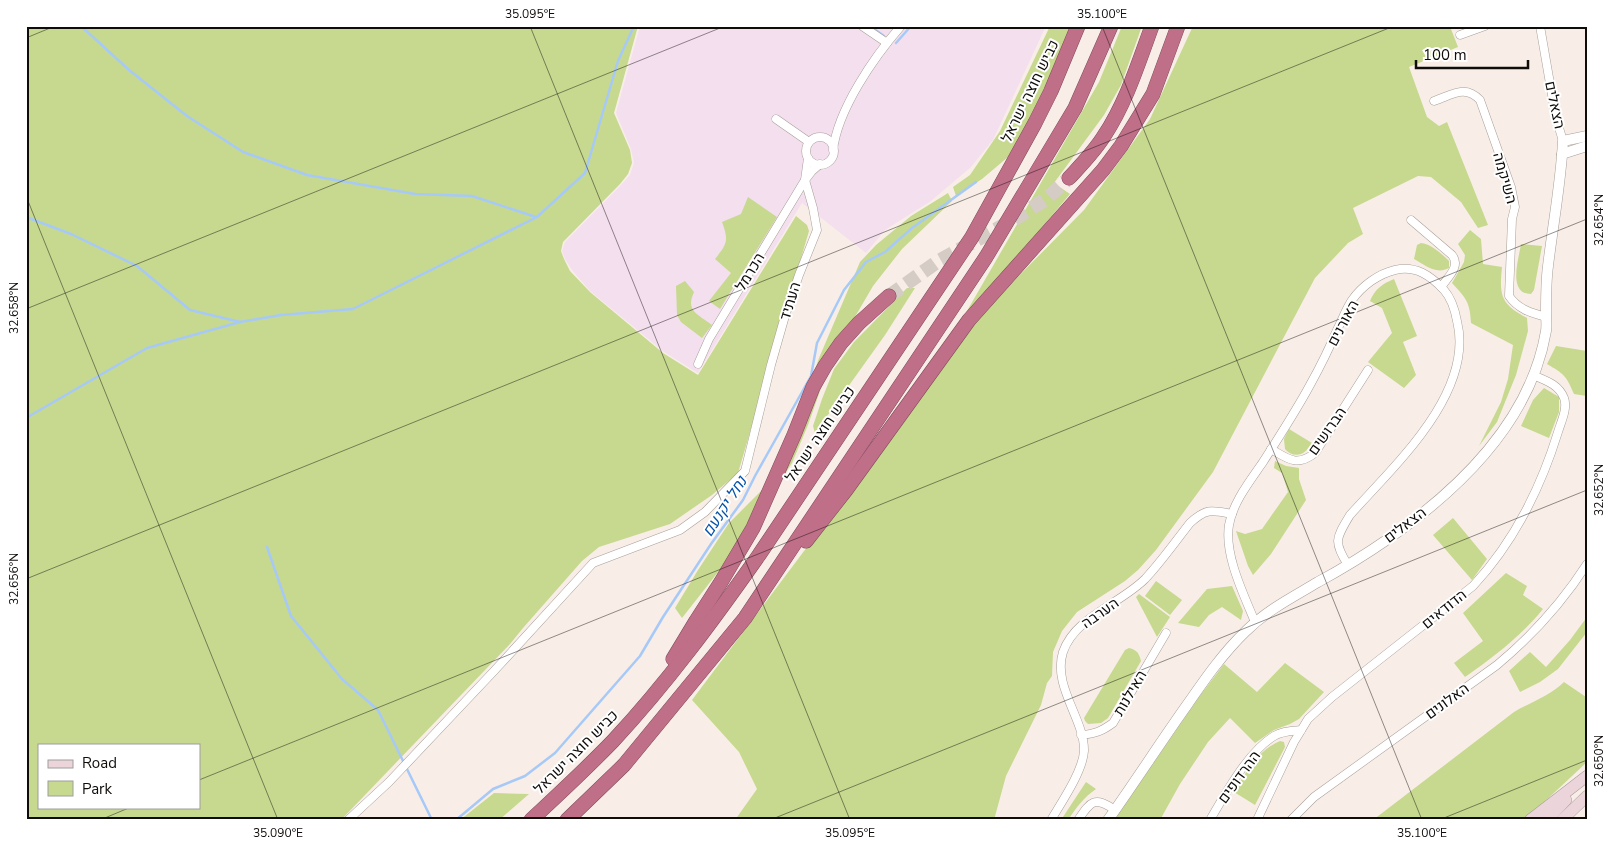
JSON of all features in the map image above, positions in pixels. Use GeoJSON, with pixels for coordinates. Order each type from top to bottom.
{"type":"FeatureCollection","features":[{"type":"Feature","properties":{"kind":"highway","name":"כביש חוצה ישראל"},"geometry":{"type":"LineString","coordinates":[[531,820],[614,740],[712,620],[759,555],[972,237],[1035,123],[1051,91],[1078,26]]}},
{"type":"Feature","properties":{"kind":"highway"},"geometry":{"type":"LineString","coordinates":[[745,618],[986,257],[1075,108],[1110,26]]}},
{"type":"Feature","properties":{"kind":"highway"},"geometry":{"type":"LineString","coordinates":[[1069,178],[1103,138],[1116,116],[1136,71],[1152,26]]}},
{"type":"Feature","properties":{"kind":"highway"},"geometry":{"type":"LineString","coordinates":[[567,820],[624,765],[745,618],[846,490],[969,320],[1122,146],[1153,94],[1178,26]]}},
{"type":"Feature","properties":{"kind":"highway"},"geometry":{"type":"LineString","coordinates":[[653,694],[753,528],[794,436],[813,387],[825,366],[841,342],[889,296]]}},
{"type":"Feature","properties":{"kind":"main road"},"geometry":{"type":"LineString","coordinates":[[1530,820],[1587,778]]}},
{"type":"Feature","properties":{"kind":"main road"},"geometry":{"type":"LineString","coordinates":[[1548,820],[1587,778]]}},
{"type":"Feature","properties":{"kind":"main road"},"geometry":{"type":"LineString","coordinates":[[1562,820],[1587,796]]}},
{"type":"Feature","properties":{"kind":"street"},"geometry":{"type":"LineString","coordinates":[[862,26],[887,43]]}},
{"type":"Feature","properties":{"kind":"street"},"geometry":{"type":"LineString","coordinates":[[838,127],[822,137],[817,137],[809,142],[806,149],[808,158],[816,164],[825,163],[831,159],[838,127],[861,80],[901,26]]}},
{"type":"Feature","properties":{"kind":"street"},"geometry":{"type":"LineString","coordinates":[[1460,35],[1485,26]]}},
{"type":"Feature","properties":{"kind":"street","name":"הצאלים"},"geometry":{"type":"LineString","coordinates":[[1108,820],[1163,738],[1216,666],[1255,622],[1287,600],[1348,565],[1416,518],[1439,499],[1479,460],[1514,416],[1535,376],[1547,328],[1547,273],[1567,152],[1556,118],[1540,26]]}},
{"type":"Feature","properties":{"kind":"street","name":"השיקמה"},"geometry":{"type":"LineString","coordinates":[[1434,101],[1463,90],[1470,92],[1480,100],[1511,187],[1515,207],[1512,219],[1509,296],[1515,304],[1524,310],[1546,317]]}},
{"type":"Feature","properties":{"kind":"street"},"geometry":{"type":"LineString","coordinates":[[776,119],[809,142]]}},
{"type":"Feature","properties":{"kind":"street"},"geometry":{"type":"LineString","coordinates":[[1563,141],[1587,136]]}},
{"type":"Feature","properties":{"kind":"street"},"geometry":{"type":"LineString","coordinates":[[822,137],[830,142],[834,150]]}},
{"type":"Feature","properties":{"kind":"street"},"geometry":{"type":"LineString","coordinates":[[1567,152],[1587,146]]}},
{"type":"Feature","properties":{"kind":"street","name":"הכרמל"},"geometry":{"type":"LineString","coordinates":[[805,180],[808,158]]}},
{"type":"Feature","properties":{"kind":"street","name":"הכרמל"},"geometry":{"type":"LineString","coordinates":[[698,364],[710,339],[805,180],[820,164]]}},
{"type":"Feature","properties":{"kind":"street","name":"העתיד"},"geometry":{"type":"LineString","coordinates":[[348,820],[389,782],[593,564],[680,530],[705,512],[745,471],[785,316],[799,274],[817,230],[805,180]]}},
{"type":"Feature","properties":{"kind":"street"},"geometry":{"type":"LineString","coordinates":[[1410,220],[1456,260],[1456,265],[1441,287]]}},
{"type":"Feature","properties":{"kind":"street","name":"האורנים"},"geometry":{"type":"LineString","coordinates":[[1255,622],[1235,573],[1229,543],[1228,526],[1236,503],[1314,378],[1352,300],[1366,285],[1379,276],[1395,270],[1411,268],[1424,273],[1448,295],[1452,302],[1459,328],[1460,350],[1454,375],[1433,420],[1415,443],[1350,515],[1341,529],[1338,537],[1338,547],[1348,565]]}},
{"type":"Feature","properties":{"kind":"street","name":"הברושים"},"geometry":{"type":"LineString","coordinates":[[1271,449],[1289,460],[1299,461],[1306,459],[1315,452],[1368,370]]}},
{"type":"Feature","properties":{"kind":"street","name":"הדודאים"},"geometry":{"type":"LineString","coordinates":[[1257,820],[1308,719],[1318,709],[1473,586],[1490,568],[1510,537],[1540,480],[1564,415],[1565,400],[1560,390],[1554,384],[1535,376]]}},
{"type":"Feature","properties":{"kind":"street","name":"הערבה"},"geometry":{"type":"LineString","coordinates":[[1050,820],[1081,764],[1084,752],[1081,735],[1062,680],[1061,664],[1068,641],[1077,629],[1128,594],[1144,580],[1199,514],[1214,510],[1232,514]]}},
{"type":"Feature","properties":{"kind":"street","name":"האלונים"},"geometry":{"type":"LineString","coordinates":[[1292,820],[1314,797],[1493,668],[1516,649],[1552,612],[1570,590],[1587,564]]}},
{"type":"Feature","properties":{"kind":"street","name":"האילנות"},"geometry":{"type":"LineString","coordinates":[[1081,735],[1096,734],[1113,722],[1166,634]]}},
{"type":"Feature","properties":{"kind":"street","name":"ההרדופים"},"geometry":{"type":"LineString","coordinates":[[1210,820],[1229,787],[1246,763],[1265,743],[1275,736],[1286,732],[1301,730]]}},
{"type":"Feature","properties":{"kind":"street"},"geometry":{"type":"LineString","coordinates":[[1078,820],[1093,802],[1101,802],[1115,810]]}},
{"type":"Feature","properties":{"kind":"shaded area"},"geometry":{"type":"Polygon","coordinates":[[[640,26],[1046,26],[993,140],[971,167],[931,201],[885,230],[866,253],[802,203],[698,373],[664,352],[590,291],[572,270],[562,251],[565,242],[630,175],[634,163],[631,149],[616,113],[640,26]]]}},
{"type":"Feature","properties":{"kind":"green space"},"geometry":{"type":"Polygon","coordinates":[[[26,26],[638,26],[614,113],[630,150],[632,163],[628,174],[620,184],[563,242],[561,251],[570,271],[590,292],[663,353],[698,375],[796,216],[807,225],[809,231],[738,473],[712,495],[670,524],[599,547],[582,561],[510,644],[341,820],[26,820],[26,26]]]}},
{"type":"Feature","properties":{"kind":"green space"},"geometry":{"type":"Polygon","coordinates":[[[1050,26],[1073,26],[1023,134],[1008,157],[982,179],[956,196],[953,187],[970,175],[1000,131],[1050,26]]]}},
{"type":"Feature","properties":{"kind":"green space"},"geometry":{"type":"Polygon","coordinates":[[[1122,26],[1142,26],[1121,85],[1104,115],[1054,183],[1070,194],[956,330],[1099,82],[1122,26]]]}},
{"type":"Feature","properties":{"kind":"green space"},"geometry":{"type":"Polygon","coordinates":[[[1193,26],[1455,26],[1451,29],[1458,47],[1409,67],[1427,117],[1439,126],[1447,122],[1488,225],[1478,228],[1461,202],[1431,177],[1418,176],[1353,208],[1363,234],[1348,243],[1315,278],[1213,472],[1156,550],[1138,570],[1125,581],[1077,612],[1062,631],[1053,652],[1052,676],[1047,683],[1041,705],[1006,776],[994,820],[735,820],[757,789],[739,752],[692,700],[986,309],[1084,210],[1150,119],[1193,26]]]}},
{"type":"Feature","properties":{"kind":"green space"},"geometry":{"type":"Polygon","coordinates":[[[948,193],[952,201],[902,249],[873,286],[852,322],[826,374],[792,463],[733,553],[682,618],[675,608],[698,570],[729,523],[766,486],[782,464],[819,358],[860,262],[876,245],[911,216],[948,193]]]}},
{"type":"Feature","properties":{"kind":"green space"},"geometry":{"type":"Polygon","coordinates":[[[748,197],[777,217],[720,309],[709,301],[731,273],[715,259],[726,242],[726,234],[722,222],[741,214],[748,197]]]}},
{"type":"Feature","properties":{"kind":"green space"},"geometry":{"type":"Polygon","coordinates":[[[1470,230],[1481,239],[1483,264],[1502,267],[1501,285],[1504,298],[1512,308],[1527,318],[1528,331],[1516,375],[1497,422],[1479,446],[1501,402],[1508,379],[1513,345],[1471,323],[1470,310],[1466,301],[1452,283],[1464,262],[1465,255],[1458,244],[1470,230]]]}},
{"type":"Feature","properties":{"kind":"green space"},"geometry":{"type":"Polygon","coordinates":[[[1421,243],[1432,247],[1443,255],[1449,261],[1449,268],[1435,270],[1414,259],[1417,245],[1421,243]]]}},
{"type":"Feature","properties":{"kind":"green space"},"geometry":{"type":"Polygon","coordinates":[[[1521,244],[1542,246],[1534,290],[1531,294],[1519,288],[1517,282],[1516,274],[1521,244]]]}},
{"type":"Feature","properties":{"kind":"green space"},"geometry":{"type":"Polygon","coordinates":[[[1394,279],[1417,336],[1403,342],[1416,375],[1404,388],[1368,362],[1392,333],[1382,308],[1370,301],[1379,287],[1394,279]]]}},
{"type":"Feature","properties":{"kind":"green space"},"geometry":{"type":"Polygon","coordinates":[[[685,281],[694,292],[691,304],[694,312],[712,325],[702,338],[681,322],[677,315],[676,286],[685,281]]]}},
{"type":"Feature","properties":{"kind":"green space"},"geometry":{"type":"Polygon","coordinates":[[[907,288],[915,288],[885,335],[815,433],[813,426],[834,369],[854,342],[907,288]]]}},
{"type":"Feature","properties":{"kind":"green space"},"geometry":{"type":"Polygon","coordinates":[[[1556,346],[1587,351],[1587,396],[1574,394],[1564,376],[1547,364],[1556,346]]]}},
{"type":"Feature","properties":{"kind":"green space"},"geometry":{"type":"Polygon","coordinates":[[[1544,388],[1559,397],[1559,412],[1549,438],[1521,426],[1533,400],[1544,388]]]}},
{"type":"Feature","properties":{"kind":"green space"},"geometry":{"type":"Polygon","coordinates":[[[1289,429],[1312,443],[1303,453],[1296,455],[1285,449],[1284,439],[1289,429]]]}},
{"type":"Feature","properties":{"kind":"green space"},"geometry":{"type":"Polygon","coordinates":[[[1275,461],[1286,466],[1299,468],[1299,479],[1306,500],[1271,554],[1253,575],[1236,531],[1245,534],[1262,529],[1288,492],[1282,473],[1274,468],[1275,461]]]}},
{"type":"Feature","properties":{"kind":"green space"},"geometry":{"type":"Polygon","coordinates":[[[1453,518],[1487,559],[1472,580],[1433,535],[1453,518]]]}},
{"type":"Feature","properties":{"kind":"green space"},"geometry":{"type":"Polygon","coordinates":[[[1506,573],[1527,586],[1523,595],[1543,609],[1507,646],[1465,677],[1454,663],[1483,641],[1463,613],[1506,573]]]}},
{"type":"Feature","properties":{"kind":"green space"},"geometry":{"type":"Polygon","coordinates":[[[1156,581],[1182,600],[1170,615],[1145,596],[1156,581]]]}},
{"type":"Feature","properties":{"kind":"green space"},"geometry":{"type":"Polygon","coordinates":[[[1232,586],[1243,611],[1241,620],[1222,607],[1209,615],[1199,627],[1178,623],[1207,589],[1232,586]]]}},
{"type":"Feature","properties":{"kind":"green space"},"geometry":{"type":"Polygon","coordinates":[[[1139,594],[1170,617],[1157,637],[1136,597],[1139,594]]]}},
{"type":"Feature","properties":{"kind":"green space"},"geometry":{"type":"Polygon","coordinates":[[[1587,617],[1587,632],[1558,669],[1540,682],[1520,692],[1509,671],[1530,652],[1546,667],[1587,617]]]}},
{"type":"Feature","properties":{"kind":"green space"},"geometry":{"type":"Polygon","coordinates":[[[1129,648],[1137,652],[1141,661],[1108,718],[1101,723],[1088,724],[1084,718],[1125,650],[1129,648]]]}},
{"type":"Feature","properties":{"kind":"green space"},"geometry":{"type":"Polygon","coordinates":[[[1285,663],[1324,692],[1299,719],[1274,730],[1255,743],[1230,718],[1208,742],[1180,784],[1160,820],[1114,820],[1224,664],[1257,692],[1285,663]]]}},
{"type":"Feature","properties":{"kind":"green space"},"geometry":{"type":"Polygon","coordinates":[[[1564,682],[1587,696],[1587,762],[1525,820],[1373,820],[1514,712],[1547,695],[1564,682]]]}},
{"type":"Feature","properties":{"kind":"green space"},"geometry":{"type":"Polygon","coordinates":[[[1280,741],[1284,742],[1285,747],[1255,805],[1234,792],[1259,756],[1280,741]]]}},
{"type":"Feature","properties":{"kind":"green space"},"geometry":{"type":"Polygon","coordinates":[[[1086,782],[1096,789],[1080,803],[1068,820],[1061,820],[1086,782]]]}},
{"type":"Feature","properties":{"kind":"green space"},"geometry":{"type":"Polygon","coordinates":[[[494,793],[529,794],[499,820],[460,820],[494,793]]]}},
{"type":"Feature","properties":{"kind":"waterway"},"geometry":{"type":"LineString","coordinates":[[81,26],[129,70],[187,116],[243,152],[307,175],[415,194],[472,196],[536,217]]}},
{"type":"Feature","properties":{"kind":"waterway"},"geometry":{"type":"LineString","coordinates":[[26,217],[71,234],[137,266],[190,310],[240,322],[281,315],[353,309],[537,217],[585,173],[618,61],[634,26]]}},
{"type":"Feature","properties":{"kind":"waterway"},"geometry":{"type":"LineString","coordinates":[[870,26],[884,36]]}},
{"type":"Feature","properties":{"kind":"waterway"},"geometry":{"type":"LineString","coordinates":[[896,43],[911,26]]}},
{"type":"Feature","properties":{"kind":"waterway","name":"נחל יקנעם"},"geometry":{"type":"LineString","coordinates":[[456,820],[493,789],[525,776],[555,753],[640,656],[711,544],[743,500],[811,376],[817,343],[844,290],[866,262],[885,252],[912,228],[976,182]]}},
{"type":"Feature","properties":{"kind":"waterway"},"geometry":{"type":"LineString","coordinates":[[26,418],[147,348],[240,322]]}},
{"type":"Feature","properties":{"kind":"waterway"},"geometry":{"type":"LineString","coordinates":[[267,547],[291,616],[342,679],[378,710],[432,820]]}},
{"type":"Feature","properties":{"kind":"tunnel"},"geometry":{"type":"LineString","coordinates":[[889,296],[937,262],[1013,220],[1046,199],[1069,178]]}}]}
